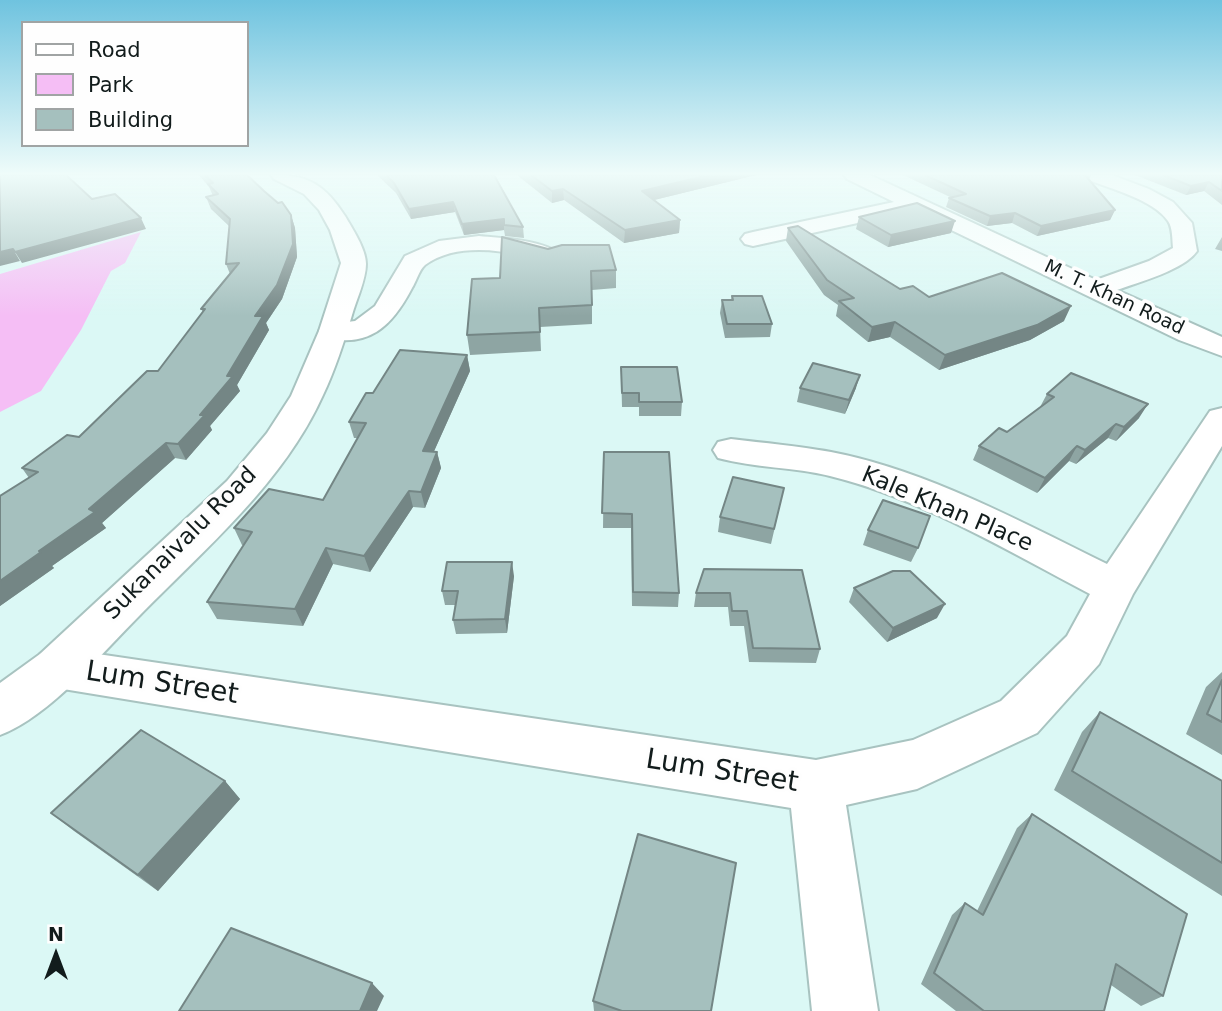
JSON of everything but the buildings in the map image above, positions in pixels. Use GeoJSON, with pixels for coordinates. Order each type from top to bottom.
{"type":"FeatureCollection","features":[{"type":"Feature","properties":{"kind":"street","name":"Sukanaivalu Road"},"geometry":{"type":"LineString","coordinates":[[0,712],[57,668],[240,490],[280,440],[307,396],[333,331],[354,263],[337,222]]}},
{"type":"Feature","properties":{"kind":"street"},"geometry":{"type":"LineString","coordinates":[[752,239],[830,222]]}},
{"type":"Feature","properties":{"kind":"street","name":"M. T. Khan Road"},"geometry":{"type":"LineString","coordinates":[[953,222],[1222,347]]}},
{"type":"Feature","properties":{"kind":"street"},"geometry":{"type":"LineString","coordinates":[[1094,289],[1158,266],[1185,251],[1180,222]]}},
{"type":"Feature","properties":{"kind":"street"},"geometry":{"type":"LineString","coordinates":[[333,331],[362,329],[386,311],[414,261],[449,246],[479,243],[512,246],[551,258]]}},
{"type":"Feature","properties":{"kind":"street"},"geometry":{"type":"LineString","coordinates":[[1158,266],[1179,276],[1179,279],[1160,284],[1155,290],[1166,300],[1222,324]]}},
{"type":"Feature","properties":{"kind":"street","name":"Lum Street"},"geometry":{"type":"LineString","coordinates":[[57,668],[816,786],[917,764],[1018,717],[1083,650],[1115,587],[1222,418]]}},
{"type":"Feature","properties":{"kind":"street","name":"Kale Khan Place"},"geometry":{"type":"LineString","coordinates":[[730,450],[832,464],[901,485],[1012,535],[1115,587]]}},
{"type":"Feature","properties":{"kind":"street"},"geometry":{"type":"LineString","coordinates":[[816,786],[845,1011]]}},
{"type":"Feature","properties":{"kind":"green space"},"geometry":{"type":"Polygon","coordinates":[[[141,232],[125,263],[111,271],[81,330],[41,391],[0,412],[0,274],[141,232]]]}}]}
